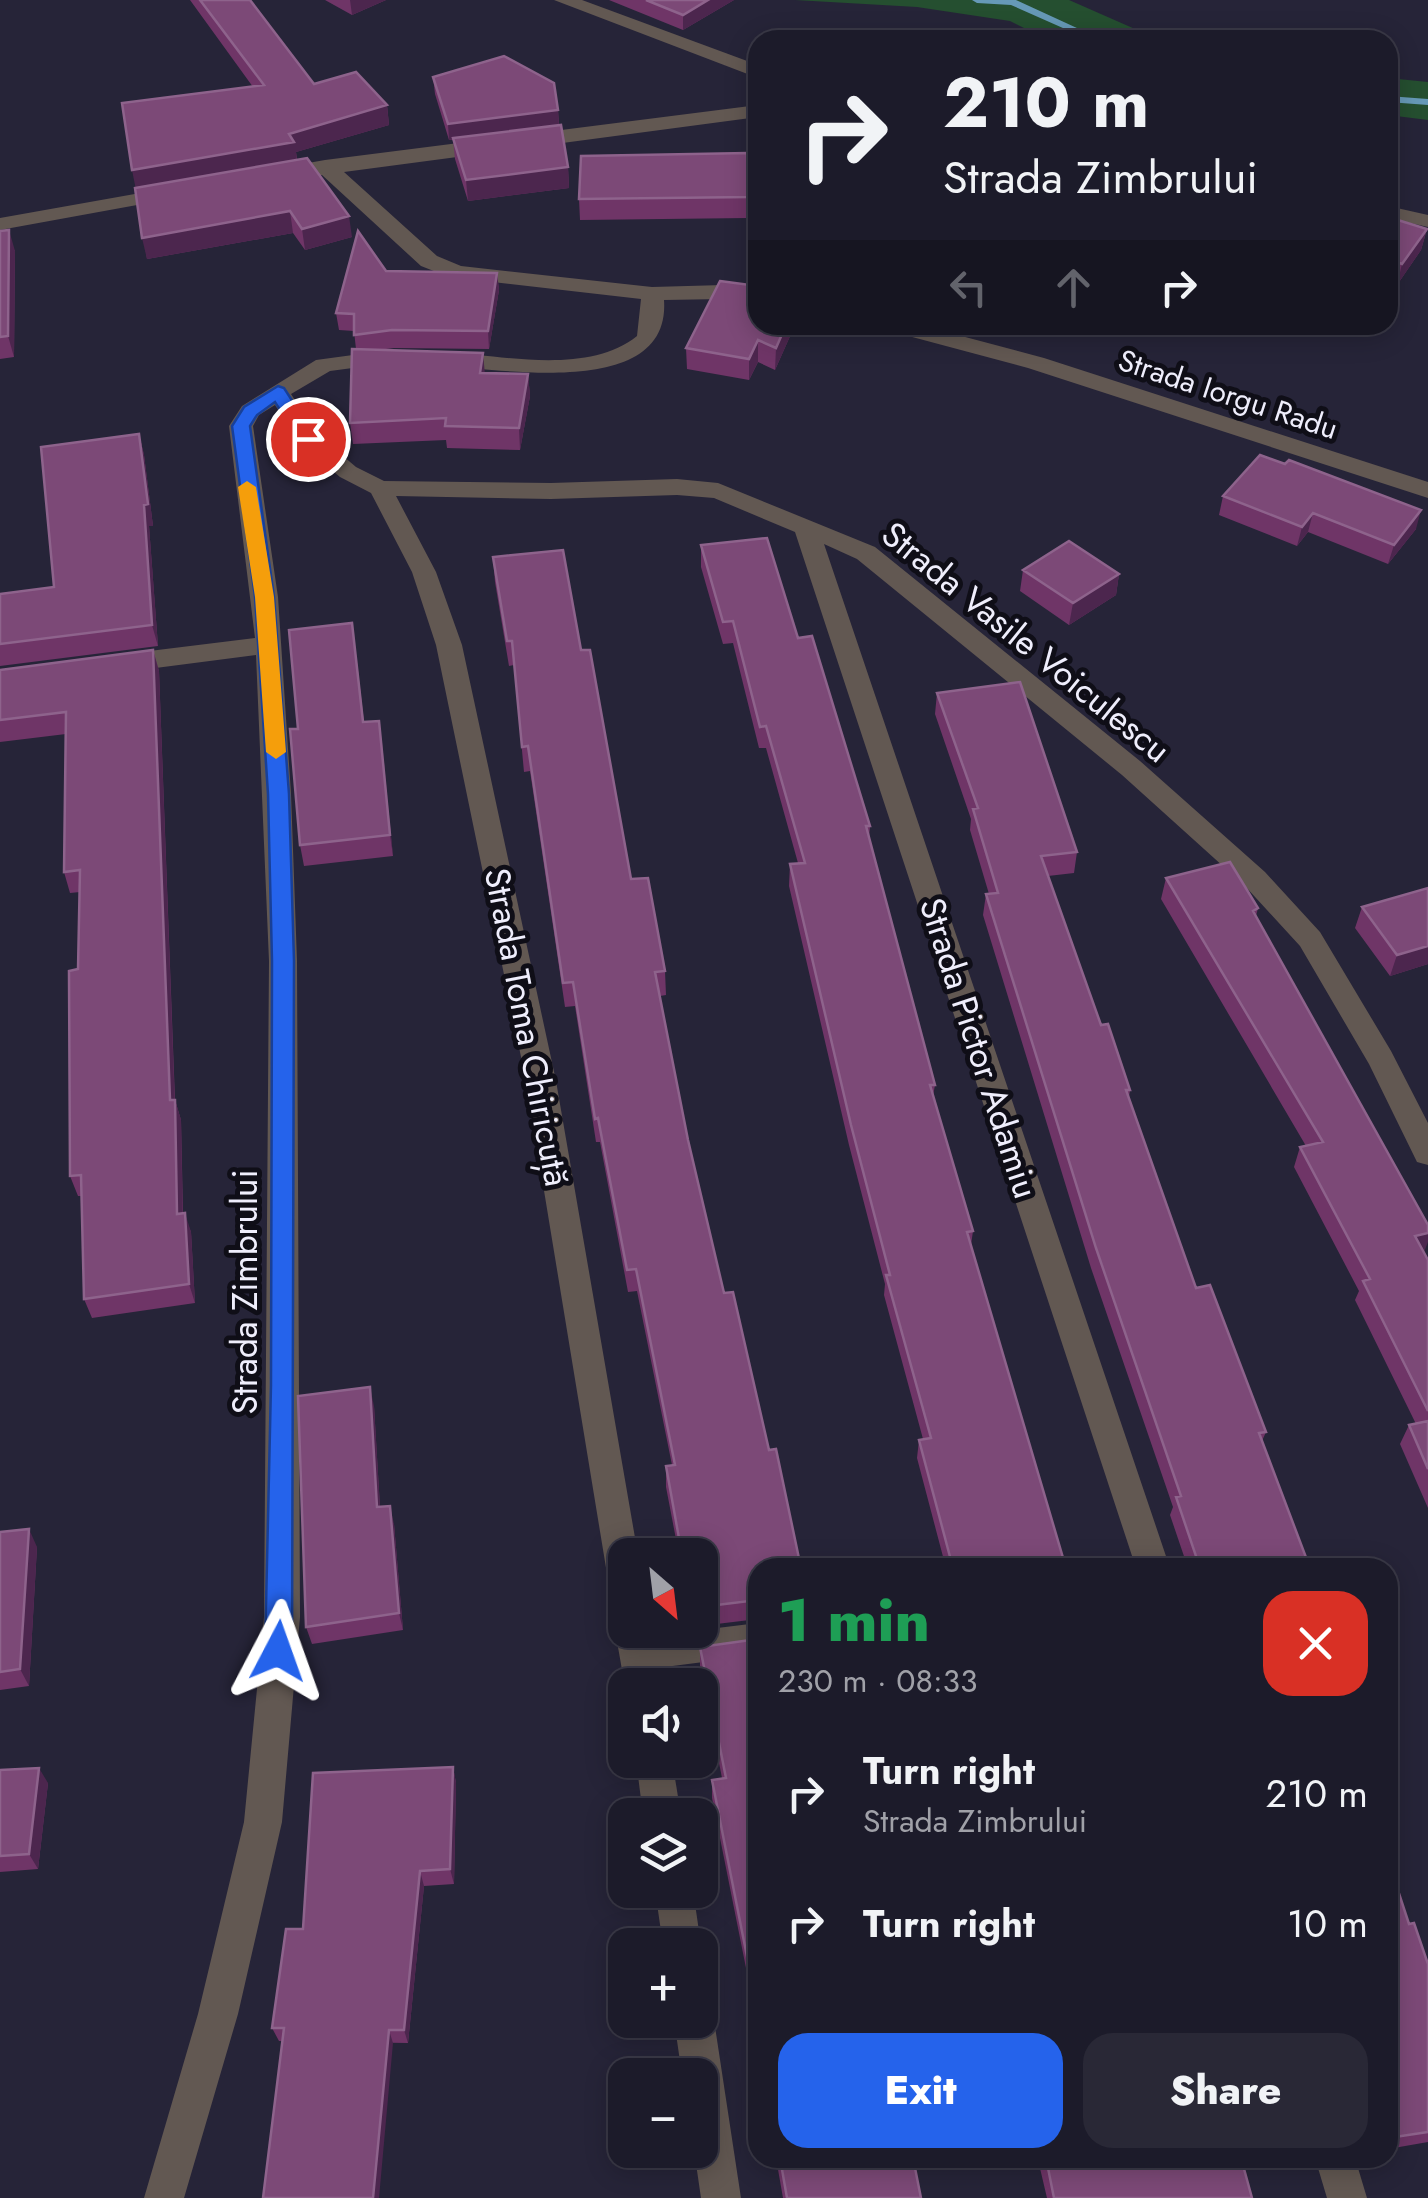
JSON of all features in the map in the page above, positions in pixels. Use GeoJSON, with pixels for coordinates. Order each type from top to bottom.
{"type":"FeatureCollection","features":[{"type":"Feature","properties":{"kind":"street"},"geometry":{"type":"LineString","coordinates":[[564,0],[748,68]]}},
{"type":"Feature","properties":{"kind":"street"},"geometry":{"type":"LineString","coordinates":[[248,180],[324,166],[748,112]]}},
{"type":"Feature","properties":{"kind":"street"},"geometry":{"type":"LineString","coordinates":[[324,166],[429,262],[457,272],[652,294],[748,295]]}},
{"type":"Feature","properties":{"kind":"street"},"geometry":{"type":"LineString","coordinates":[[0,224],[191,190]]}},
{"type":"Feature","properties":{"kind":"street"},"geometry":{"type":"LineString","coordinates":[[1398,214],[1428,221]]}},
{"type":"Feature","properties":{"kind":"street"},"geometry":{"type":"LineString","coordinates":[[278,392],[324,365],[359,358],[396,356],[554,364],[613,360],[648,338],[653,324],[652,294]]}},
{"type":"Feature","properties":{"kind":"street","name":"Strada Iorgu Radu"},"geometry":{"type":"LineString","coordinates":[[931,335],[1036,363],[1428,490]]}},
{"type":"Feature","properties":{"kind":"street","name":"Strada Vasile Voiculescu"},"geometry":{"type":"LineString","coordinates":[[278,392],[308,439],[348,472],[380,488],[718,490],[866,553],[1131,768],[1255,879],[1310,938],[1381,1059],[1428,1153]]}},
{"type":"Feature","properties":{"kind":"street","name":"Strada Zimbrului"},"geometry":{"type":"LineString","coordinates":[[164,2198],[218,2014],[263,1822],[282,1617],[283,961],[278,794],[268,645],[241,426],[250,411],[278,392]]}},
{"type":"Feature","properties":{"kind":"street","name":"Strada Toma Chiricuță"},"geometry":{"type":"LineString","coordinates":[[380,488],[424,572],[450,645],[541,1081],[618,1538]]}},
{"type":"Feature","properties":{"kind":"street","name":"Strada Pictor Adamiu"},"geometry":{"type":"LineString","coordinates":[[806,528],[1150,1558]]}},
{"type":"Feature","properties":{"kind":"street"},"geometry":{"type":"LineString","coordinates":[[96,666],[268,645]]}},
{"type":"Feature","properties":{"kind":"street"},"geometry":{"type":"LineString","coordinates":[[638,1656],[748,1640]]}},
{"type":"Feature","properties":{"kind":"street"},"geometry":{"type":"LineString","coordinates":[[697,2038],[721,2198]]}},
{"type":"Feature","properties":{"kind":"street"},"geometry":{"type":"LineString","coordinates":[[1338,2168],[1348,2198]]}},
{"type":"Feature","properties":{"kind":"green space"},"geometry":{"type":"Polygon","coordinates":[[[795,0],[1069,0],[1137,30],[1028,30],[1010,21],[917,7],[795,0]]]}},
{"type":"Feature","properties":{"kind":"green space"},"geometry":{"type":"Polygon","coordinates":[[[1398,79],[1428,82],[1428,120],[1398,116],[1398,79]]]}},
{"type":"Feature","properties":{"kind":"building"},"geometry":{"type":"Polygon","coordinates":[[[200,0],[250,0],[314,84],[356,72],[387,105],[289,134],[294,142],[132,170],[122,103],[264,85],[200,0]]]}},
{"type":"Feature","properties":{"kind":"building"},"geometry":{"type":"Polygon","coordinates":[[[646,0],[708,0],[683,15],[646,0]]]}},
{"type":"Feature","properties":{"kind":"building"},"geometry":{"type":"Polygon","coordinates":[[[504,56],[554,83],[558,110],[448,124],[433,77],[504,56]]]}},
{"type":"Feature","properties":{"kind":"building"},"geometry":{"type":"Polygon","coordinates":[[[561,125],[568,167],[466,180],[453,138],[561,125]]]}},
{"type":"Feature","properties":{"kind":"building"},"geometry":{"type":"Polygon","coordinates":[[[747,153],[748,197],[579,199],[581,156],[747,153]]]}},
{"type":"Feature","properties":{"kind":"building"},"geometry":{"type":"Polygon","coordinates":[[[307,158],[349,216],[302,229],[290,211],[142,238],[135,188],[307,158]]]}},
{"type":"Feature","properties":{"kind":"building"},"geometry":{"type":"Polygon","coordinates":[[[1398,220],[1427,229],[1402,264],[1398,263],[1398,220]]]}},
{"type":"Feature","properties":{"kind":"building"},"geometry":{"type":"Polygon","coordinates":[[[9,230],[8,336],[0,337],[0,231],[9,230]]]}},
{"type":"Feature","properties":{"kind":"building"},"geometry":{"type":"Polygon","coordinates":[[[358,231],[386,271],[497,273],[488,331],[392,330],[354,335],[354,314],[336,313],[358,231]]]}},
{"type":"Feature","properties":{"kind":"building"},"geometry":{"type":"Polygon","coordinates":[[[720,281],[748,285],[748,335],[782,335],[776,348],[758,340],[749,359],[686,348],[720,281]]]}},
{"type":"Feature","properties":{"kind":"building"},"geometry":{"type":"Polygon","coordinates":[[[352,349],[483,353],[480,373],[528,374],[519,428],[445,426],[446,418],[350,423],[352,349]]]}},
{"type":"Feature","properties":{"kind":"building"},"geometry":{"type":"Polygon","coordinates":[[[139,434],[148,504],[144,505],[152,625],[0,644],[0,594],[54,587],[41,447],[139,434]]]}},
{"type":"Feature","properties":{"kind":"building"},"geometry":{"type":"Polygon","coordinates":[[[1260,455],[1285,464],[1289,460],[1421,510],[1394,545],[1313,513],[1302,527],[1223,496],[1260,455]]]}},
{"type":"Feature","properties":{"kind":"building"},"geometry":{"type":"Polygon","coordinates":[[[767,538],[798,638],[812,636],[870,826],[866,826],[935,1085],[930,1085],[973,1231],[967,1232],[1063,1558],[950,1558],[919,1440],[931,1438],[886,1275],[890,1275],[790,864],[805,863],[766,726],[760,727],[733,621],[723,622],[701,545],[767,538]]]}},
{"type":"Feature","properties":{"kind":"building"},"geometry":{"type":"Polygon","coordinates":[[[1069,541],[1119,574],[1073,603],[1023,570],[1069,541]]]}},
{"type":"Feature","properties":{"kind":"building"},"geometry":{"type":"Polygon","coordinates":[[[563,550],[581,650],[590,650],[631,879],[648,878],[665,971],[655,972],[688,1140],[724,1293],[733,1292],[769,1450],[776,1449],[799,1558],[748,1558],[748,1601],[718,1605],[718,1538],[679,1538],[666,1466],[675,1465],[636,1269],[627,1270],[598,1118],[595,1119],[573,982],[563,983],[528,746],[522,747],[512,641],[507,641],[493,557],[563,550]]]}},
{"type":"Feature","properties":{"kind":"building"},"geometry":{"type":"Polygon","coordinates":[[[352,623],[363,722],[379,721],[390,835],[300,845],[290,729],[298,729],[289,630],[352,623]]]}},
{"type":"Feature","properties":{"kind":"building"},"geometry":{"type":"Polygon","coordinates":[[[153,650],[170,1100],[175,1100],[177,1214],[185,1213],[189,1284],[84,1299],[81,1175],[70,1176],[69,971],[78,969],[80,870],[64,872],[66,712],[0,720],[0,670],[153,650]]]}},
{"type":"Feature","properties":{"kind":"building"},"geometry":{"type":"Polygon","coordinates":[[[1020,682],[1077,852],[1041,856],[1101,1025],[1108,1024],[1130,1090],[1126,1090],[1196,1288],[1210,1285],[1266,1432],[1259,1433],[1306,1558],[1197,1558],[1176,1497],[1181,1496],[1096,1248],[986,894],[998,893],[973,809],[978,808],[937,693],[1020,682]]]}},
{"type":"Feature","properties":{"kind":"building"},"geometry":{"type":"Polygon","coordinates":[[[1230,862],[1258,908],[1253,911],[1428,1225],[1428,1233],[1415,1236],[1428,1260],[1428,1411],[1363,1281],[1370,1279],[1300,1147],[1323,1142],[1166,878],[1230,862]]]}},
{"type":"Feature","properties":{"kind":"building"},"geometry":{"type":"Polygon","coordinates":[[[1428,888],[1428,946],[1397,955],[1362,907],[1428,888]]]}},
{"type":"Feature","properties":{"kind":"building"},"geometry":{"type":"Polygon","coordinates":[[[370,1387],[377,1507],[390,1506],[399,1613],[306,1627],[298,1396],[370,1387]]]}},
{"type":"Feature","properties":{"kind":"building"},"geometry":{"type":"Polygon","coordinates":[[[1428,1421],[1428,1469],[1409,1425],[1428,1421]]]}},
{"type":"Feature","properties":{"kind":"building"},"geometry":{"type":"Polygon","coordinates":[[[29,1529],[20,1669],[0,1672],[0,1532],[29,1529]]]}},
{"type":"Feature","properties":{"kind":"building"},"geometry":{"type":"Polygon","coordinates":[[[748,1640],[748,1962],[712,1780],[726,1778],[718,1738],[718,1668],[704,1668],[700,1648],[748,1640]]]}},
{"type":"Feature","properties":{"kind":"building"},"geometry":{"type":"Polygon","coordinates":[[[453,1767],[450,1869],[420,1871],[404,2030],[389,2030],[373,2198],[263,2198],[284,2028],[272,2028],[286,1929],[303,1929],[313,1773],[453,1767]]]}},
{"type":"Feature","properties":{"kind":"building"},"geometry":{"type":"Polygon","coordinates":[[[39,1768],[29,1854],[0,1856],[0,1770],[39,1768]]]}},
{"type":"Feature","properties":{"kind":"building"},"geometry":{"type":"Polygon","coordinates":[[[1398,1890],[1428,1964],[1428,2132],[1398,2136],[1398,1890]]]}},
{"type":"Feature","properties":{"kind":"building"},"geometry":{"type":"Polygon","coordinates":[[[782,2168],[915,2168],[921,2198],[787,2198],[782,2168]]]}},
{"type":"Feature","properties":{"kind":"building"},"geometry":{"type":"Polygon","coordinates":[[[1048,2168],[1244,2168],[1252,2198],[1054,2198],[1048,2168]]]}},
{"type":"Feature","properties":{"kind":"waterway"},"geometry":{"type":"LineString","coordinates":[[977,0],[1013,2],[1076,30]]}},
{"type":"Feature","properties":{"kind":"waterway"},"geometry":{"type":"LineString","coordinates":[[1398,100],[1428,102]]}},
{"type":"Feature","properties":{"kind":"slow traffic"},"geometry":{"type":"LineString","coordinates":[[247,487],[265,597],[276,752]]}},
{"type":"Feature","properties":{"kind":"route"},"geometry":{"type":"LineString","coordinates":[[278,1651],[282,1617],[283,1385],[283,961],[278,794],[265,597],[241,426],[250,411],[278,392],[308,439]]}}]}
